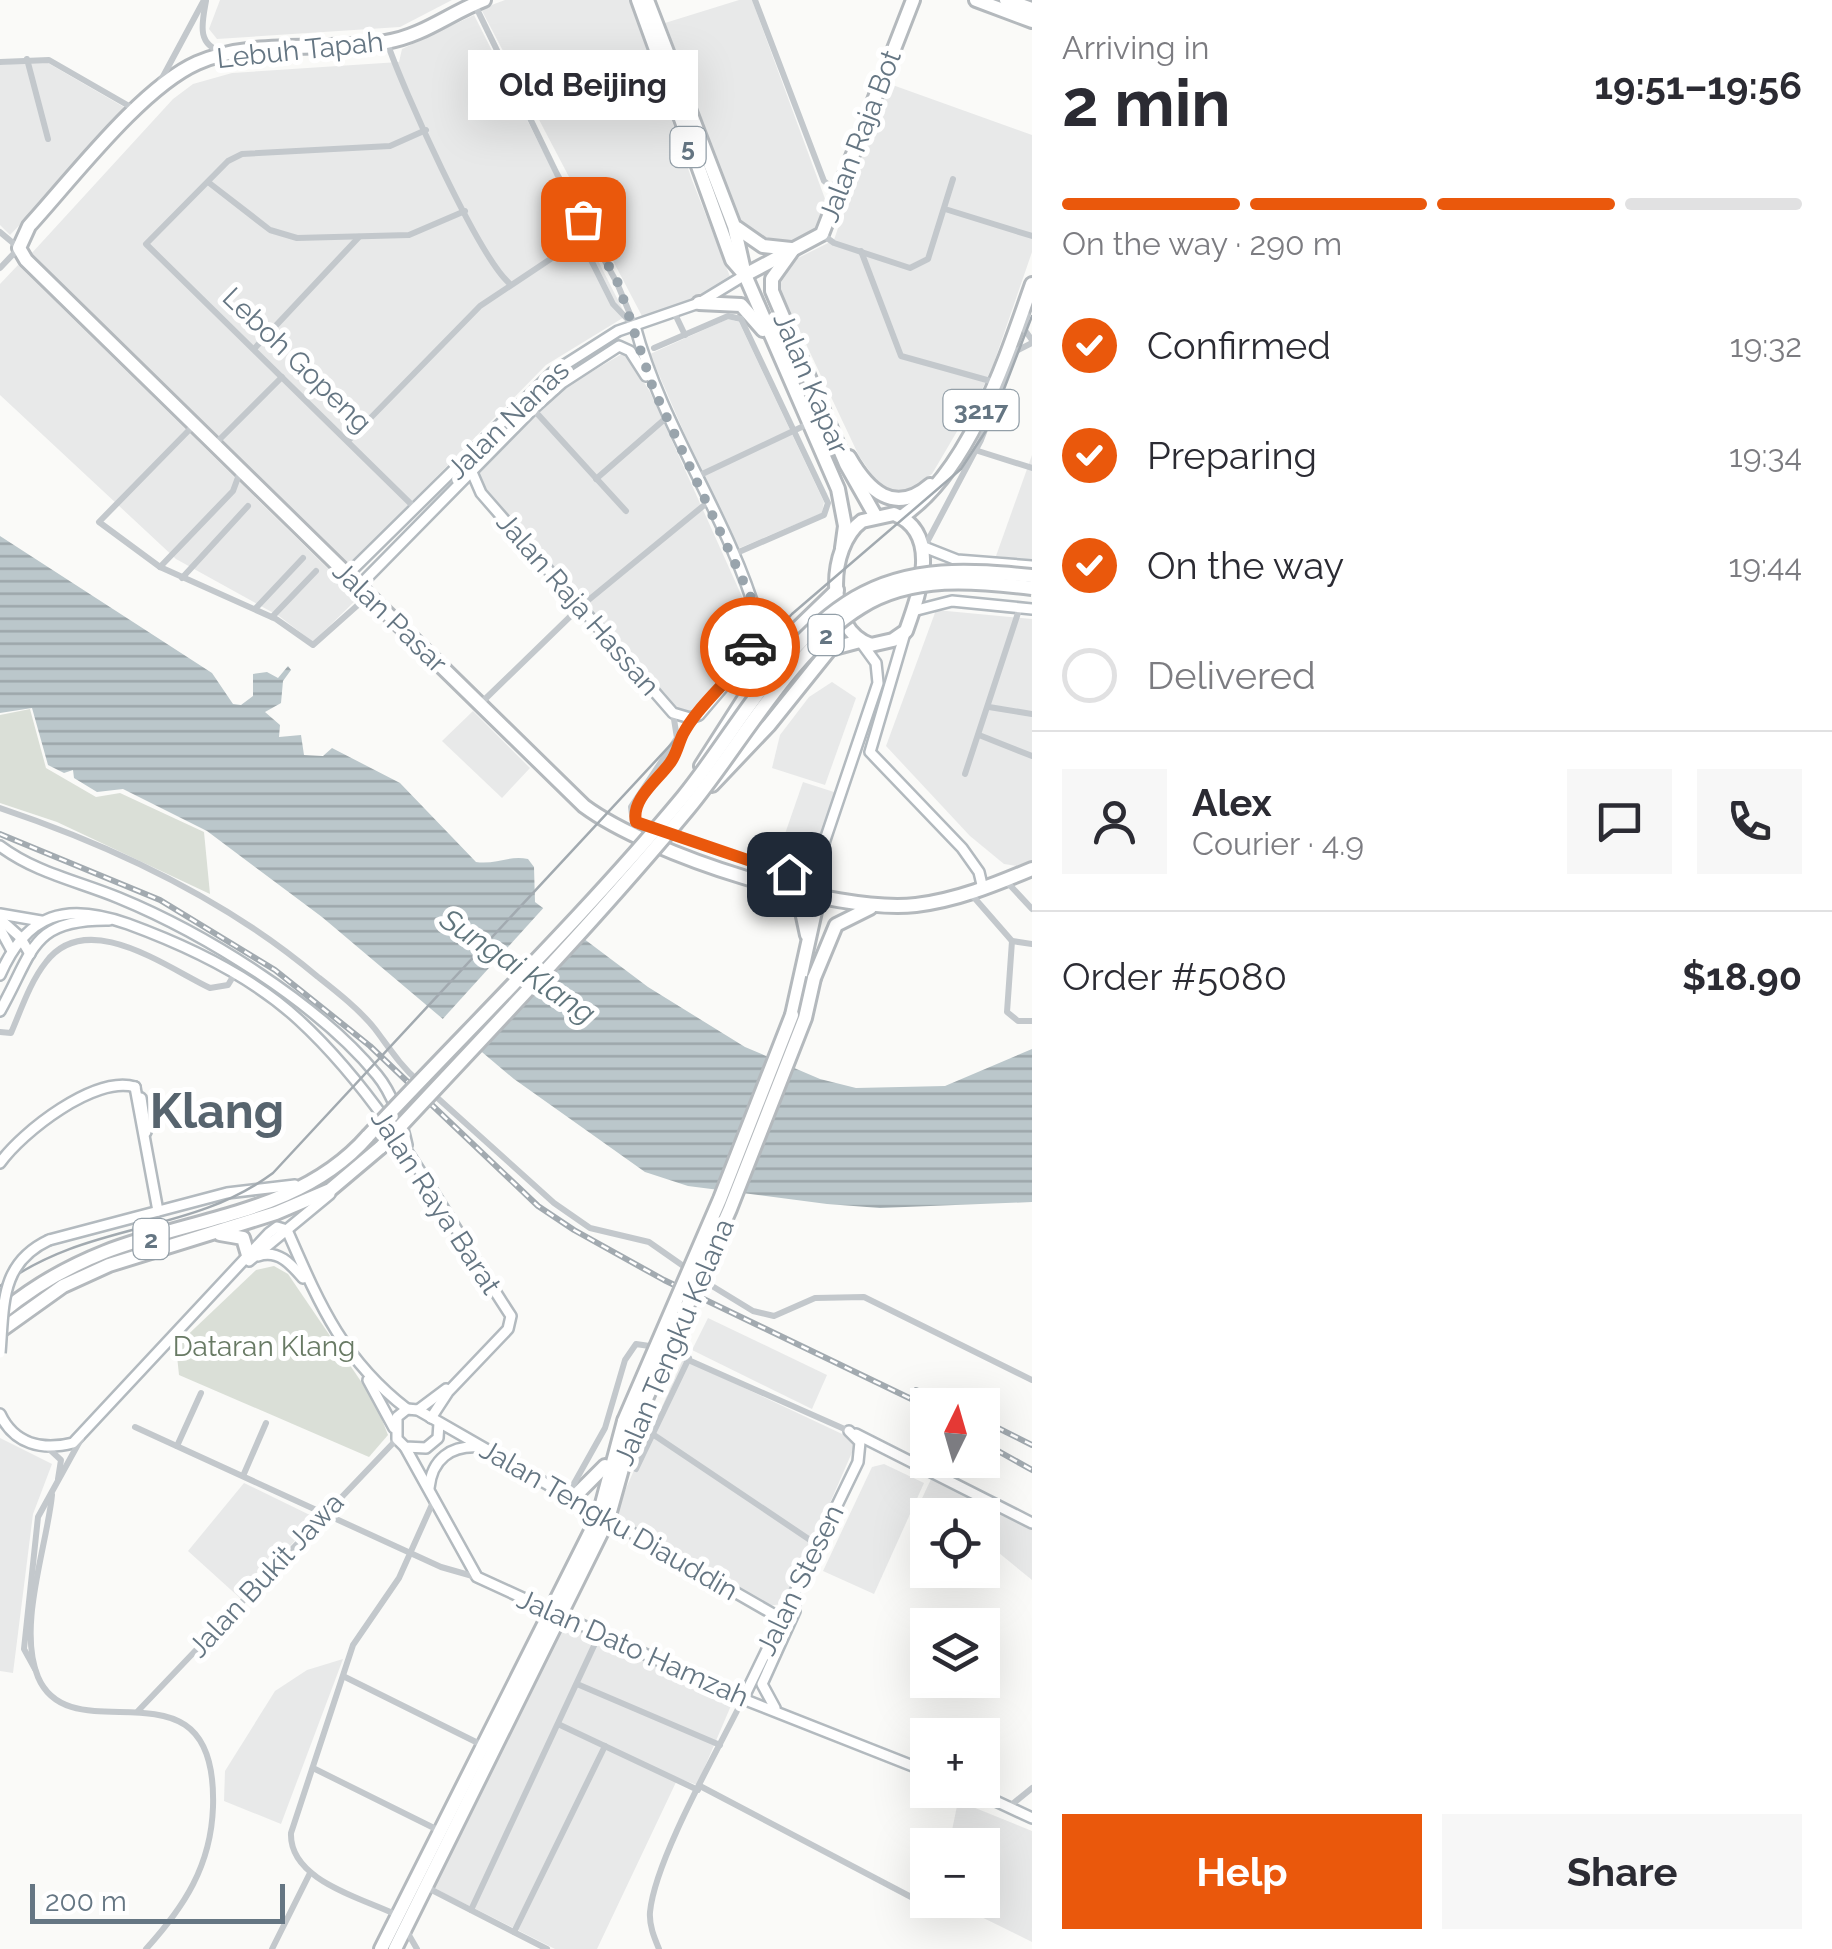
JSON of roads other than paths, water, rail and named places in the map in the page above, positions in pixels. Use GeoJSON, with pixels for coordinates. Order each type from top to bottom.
{"type":"FeatureCollection","features":[{"type":"Feature","properties":{"kind":"highway","name":"Jalan Kapar"},"geometry":{"type":"LineString","coordinates":[[638,0],[719,227],[732,260],[745,274]]}},
{"type":"Feature","properties":{"kind":"highway","name":"Jalan Kapar"},"geometry":{"type":"LineString","coordinates":[[648,0],[744,254],[745,274],[838,489],[845,526],[842,548]]}},
{"type":"Feature","properties":{"kind":"highway"},"geometry":{"type":"LineString","coordinates":[[976,0],[1032,21]]}},
{"type":"Feature","properties":{"kind":"highway"},"geometry":{"type":"LineString","coordinates":[[1006,0],[1032,9]]}},
{"type":"Feature","properties":{"kind":"highway","name":"Lebuh Tapah"},"geometry":{"type":"LineString","coordinates":[[19,248],[29,226],[136,110],[154,92],[198,63],[232,54],[387,42],[428,29],[479,2]]}},
{"type":"Feature","properties":{"kind":"highway","name":"Jalan Raja Bot"},"geometry":{"type":"LineString","coordinates":[[745,274],[822,234],[909,4]]}},
{"type":"Feature","properties":{"kind":"highway"},"geometry":{"type":"LineString","coordinates":[[734,226],[763,246],[793,249]]}},
{"type":"Feature","properties":{"kind":"highway","name":"Jalan Pasar"},"geometry":{"type":"LineString","coordinates":[[19,248],[192,428],[584,806],[636,837],[818,898],[872,907],[916,905],[977,891],[1032,869]]}},
{"type":"Feature","properties":{"kind":"highway","name":"Jalan Kapar"},"geometry":{"type":"LineString","coordinates":[[793,249],[772,279],[772,290],[809,384],[857,488],[876,517]]}},
{"type":"Feature","properties":{"kind":"highway","name":"3217"},"geometry":{"type":"LineString","coordinates":[[900,516],[924,498],[948,468],[995,382],[1032,287]]}},
{"type":"Feature","properties":{"kind":"highway"},"geometry":{"type":"LineString","coordinates":[[699,303],[741,305],[774,344]]}},
{"type":"Feature","properties":{"kind":"highway"},"geometry":{"type":"LineString","coordinates":[[809,384],[852,462],[882,497],[892,500],[911,496],[948,468]]}},
{"type":"Feature","properties":{"kind":"highway"},"geometry":{"type":"LineString","coordinates":[[685,803],[760,735],[836,644],[882,643],[906,631],[924,547],[918,530],[900,516],[876,517],[856,526],[842,548]]}},
{"type":"Feature","properties":{"kind":"highway","name":"5"},"geometry":{"type":"LineString","coordinates":[[842,548],[838,590],[844,623],[860,641]]}},
{"type":"Feature","properties":{"kind":"highway","name":"2"},"geometry":{"type":"LineString","coordinates":[[0,1314],[40,1285],[108,1250],[266,1203],[336,1169],[685,803],[812,631],[855,598],[884,584],[934,572],[1032,576]]}},
{"type":"Feature","properties":{"kind":"highway","name":"2"},"geometry":{"type":"LineString","coordinates":[[0,1331],[62,1286],[276,1213],[347,1180],[381,1147],[685,803],[804,658],[861,606],[917,585],[964,583],[1032,588]]}},
{"type":"Feature","properties":{"kind":"highway"},"geometry":{"type":"LineString","coordinates":[[685,803],[776,649],[838,590]]}},
{"type":"Feature","properties":{"kind":"highway"},"geometry":{"type":"LineString","coordinates":[[776,884],[801,907],[808,952]]}},
{"type":"Feature","properties":{"kind":"highway","name":"Jalan Tengku Kelana"},"geometry":{"type":"LineString","coordinates":[[809,977],[808,952],[818,898]]}},
{"type":"Feature","properties":{"kind":"highway","name":"Jalan Tengku Kelana"},"geometry":{"type":"LineString","coordinates":[[603,1517],[612,1457],[629,1424],[809,977],[836,925],[872,907]]}},
{"type":"Feature","properties":{"kind":"highway"},"geometry":{"type":"LineString","coordinates":[[162,1249],[222,1234],[244,1238],[249,1258]]}},
{"type":"Feature","properties":{"kind":"highway","name":"Jalan Tengku Kelana"},"geometry":{"type":"LineString","coordinates":[[381,1949],[426,1887],[603,1517],[629,1424]]}},
{"type":"Feature","properties":{"kind":"highway"},"geometry":{"type":"LineString","coordinates":[[569,1498],[597,1478],[612,1457]]}},
{"type":"Feature","properties":{"kind":"highway","name":"Jalan Tengku Kelana"},"geometry":{"type":"LineString","coordinates":[[395,1949],[441,1832],[554,1615]]}},
{"type":"Feature","properties":{"kind":"main road","name":"Jalan Nanas"},"geometry":{"type":"LineString","coordinates":[[347,574],[552,373],[604,339],[699,303],[745,274]]}},
{"type":"Feature","properties":{"kind":"main road"},"geometry":{"type":"LineString","coordinates":[[635,326],[653,388],[753,602],[757,632],[740,668],[699,715]]}},
{"type":"Feature","properties":{"kind":"main road","name":"Jalan Nanas"},"geometry":{"type":"LineString","coordinates":[[364,591],[472,470],[532,409],[574,374],[619,346],[630,351],[653,388]]}},
{"type":"Feature","properties":{"kind":"main road","name":"Jalan Raja Hassan"},"geometry":{"type":"LineString","coordinates":[[472,470],[481,493],[673,713],[690,718],[699,715]]}},
{"type":"Feature","properties":{"kind":"main road"},"geometry":{"type":"LineString","coordinates":[[924,547],[957,560],[1032,566]]}},
{"type":"Feature","properties":{"kind":"main road"},"geometry":{"type":"LineString","coordinates":[[913,611],[952,601],[1032,609]]}},
{"type":"Feature","properties":{"kind":"main road"},"geometry":{"type":"LineString","coordinates":[[906,631],[870,739],[870,752],[962,848],[980,872],[977,891]]}},
{"type":"Feature","properties":{"kind":"main road"},"geometry":{"type":"LineString","coordinates":[[818,898],[818,865],[878,676],[876,662],[860,641]]}},
{"type":"Feature","properties":{"kind":"main road"},"geometry":{"type":"LineString","coordinates":[[852,757],[870,752]]}},
{"type":"Feature","properties":{"kind":"main road"},"geometry":{"type":"LineString","coordinates":[[0,846],[38,869],[143,909],[266,981],[349,1046],[380,1078],[409,1152]]}},
{"type":"Feature","properties":{"kind":"main road","name":"Jalan Raya Barat"},"geometry":{"type":"LineString","coordinates":[[0,979],[20,937],[43,921],[88,912],[154,934],[234,975],[299,1020],[364,1093],[409,1152],[511,1316]]}},
{"type":"Feature","properties":{"kind":"main road"},"geometry":{"type":"LineString","coordinates":[[0,917],[43,921]]}},
{"type":"Feature","properties":{"kind":"main road"},"geometry":{"type":"LineString","coordinates":[[0,917],[30,954]]}},
{"type":"Feature","properties":{"kind":"main road","name":"Jalan Raya Barat"},"geometry":{"type":"LineString","coordinates":[[0,1010],[46,932],[62,923],[117,920]]}},
{"type":"Feature","properties":{"kind":"main road"},"geometry":{"type":"LineString","coordinates":[[0,929],[11,949]]}},
{"type":"Feature","properties":{"kind":"main road"},"geometry":{"type":"LineString","coordinates":[[0,979],[15,956],[22,956],[20,974]]}},
{"type":"Feature","properties":{"kind":"main road"},"geometry":{"type":"LineString","coordinates":[[364,1093],[380,1078]]}},
{"type":"Feature","properties":{"kind":"main road"},"geometry":{"type":"LineString","coordinates":[[0,1163],[13,1145],[71,1102],[122,1085],[135,1087],[141,1097],[158,1211]]}},
{"type":"Feature","properties":{"kind":"main road"},"geometry":{"type":"LineString","coordinates":[[0,1414],[19,1438],[42,1446],[73,1443],[272,1229],[287,1230],[347,1180]]}},
{"type":"Feature","properties":{"kind":"main road"},"geometry":{"type":"LineString","coordinates":[[0,1353],[10,1275],[24,1254],[50,1240],[232,1192],[264,1192],[312,1182]]}},
{"type":"Feature","properties":{"kind":"main road"},"geometry":{"type":"LineString","coordinates":[[154,1196],[178,1206]]}},
{"type":"Feature","properties":{"kind":"main road"},"geometry":{"type":"LineString","coordinates":[[294,1246],[300,1219]]}},
{"type":"Feature","properties":{"kind":"main road"},"geometry":{"type":"LineString","coordinates":[[287,1230],[308,1284]]}},
{"type":"Feature","properties":{"kind":"main road"},"geometry":{"type":"LineString","coordinates":[[249,1258],[274,1255],[286,1260],[308,1284],[367,1378],[477,1576]]}},
{"type":"Feature","properties":{"kind":"main road","name":"Jalan Bukit Jawa"},"geometry":{"type":"LineString","coordinates":[[464,1374],[435,1420],[433,1444],[421,1450],[399,1439],[398,1417],[464,1374],[508,1329],[511,1316]]}},
{"type":"Feature","properties":{"kind":"main road"},"geometry":{"type":"LineString","coordinates":[[367,1378],[435,1420]]}},
{"type":"Feature","properties":{"kind":"main road","name":"Jalan Tengku Diauddin"},"geometry":{"type":"LineString","coordinates":[[435,1420],[780,1618]]}},
{"type":"Feature","properties":{"kind":"main road"},"geometry":{"type":"LineString","coordinates":[[849,1430],[1032,1523]]}},
{"type":"Feature","properties":{"kind":"main road"},"geometry":{"type":"LineString","coordinates":[[849,1430],[860,1442],[858,1462]]}},
{"type":"Feature","properties":{"kind":"main road"},"geometry":{"type":"LineString","coordinates":[[432,1495],[435,1467],[449,1451],[482,1447]]}},
{"type":"Feature","properties":{"kind":"main road"},"geometry":{"type":"LineString","coordinates":[[858,1462],[872,1447],[887,1448]]}},
{"type":"Feature","properties":{"kind":"main road","name":"Jalan Stesen"},"geometry":{"type":"LineString","coordinates":[[743,1699],[780,1618],[794,1602],[858,1462]]}},
{"type":"Feature","properties":{"kind":"main road","name":"Jalan Dato Hamzah"},"geometry":{"type":"LineString","coordinates":[[477,1576],[554,1615],[743,1699],[910,1765]]}},
{"type":"Feature","properties":{"kind":"main road"},"geometry":{"type":"LineString","coordinates":[[777,1711],[766,1698],[762,1684],[795,1611],[794,1602]]}},
{"type":"Feature","properties":{"kind":"main road"},"geometry":{"type":"LineString","coordinates":[[1000,1802],[1032,1818]]}},
{"type":"Feature","properties":{"kind":"street"},"geometry":{"type":"LineString","coordinates":[[205,0],[205,41],[213,49],[232,54]]}},
{"type":"Feature","properties":{"kind":"street"},"geometry":{"type":"LineString","coordinates":[[154,92],[205,0]]}},
{"type":"Feature","properties":{"kind":"street"},"geometry":{"type":"LineString","coordinates":[[755,0],[824,181],[839,192]]}},
{"type":"Feature","properties":{"kind":"street"},"geometry":{"type":"LineString","coordinates":[[479,2],[578,210],[618,283],[635,326]]}},
{"type":"Feature","properties":{"kind":"street"},"geometry":{"type":"LineString","coordinates":[[387,42],[465,211],[496,270],[508,284]]}},
{"type":"Feature","properties":{"kind":"street"},"geometry":{"type":"LineString","coordinates":[[27,59],[48,139]]}},
{"type":"Feature","properties":{"kind":"street"},"geometry":{"type":"LineString","coordinates":[[0,62],[49,60],[136,110]]}},
{"type":"Feature","properties":{"kind":"street"},"geometry":{"type":"LineString","coordinates":[[426,130],[390,146],[242,154],[208,182],[280,235],[410,235],[465,211]]}},
{"type":"Feature","properties":{"kind":"street"},"geometry":{"type":"LineString","coordinates":[[822,234],[834,244],[910,268],[921,266],[954,179]]}},
{"type":"Feature","properties":{"kind":"street","name":"Leboh Gopeng"},"geometry":{"type":"LineString","coordinates":[[208,182],[146,244],[416,509]]}},
{"type":"Feature","properties":{"kind":"street"},"geometry":{"type":"LineString","coordinates":[[945,209],[1032,236]]}},
{"type":"Feature","properties":{"kind":"street"},"geometry":{"type":"LineString","coordinates":[[348,441],[460,324],[508,284],[566,248],[575,234],[578,210]]}},
{"type":"Feature","properties":{"kind":"street"},"geometry":{"type":"LineString","coordinates":[[0,232],[19,248],[0,268]]}},
{"type":"Feature","properties":{"kind":"street"},"geometry":{"type":"LineString","coordinates":[[254,349],[359,237]]}},
{"type":"Feature","properties":{"kind":"street"},"geometry":{"type":"LineString","coordinates":[[566,248],[587,252],[613,304],[635,326]]}},
{"type":"Feature","properties":{"kind":"street"},"geometry":{"type":"LineString","coordinates":[[861,252],[902,356],[995,382]]}},
{"type":"Feature","properties":{"kind":"street"},"geometry":{"type":"LineString","coordinates":[[924,547],[975,450],[1016,351],[1032,342],[1024,329],[1032,287]]}},
{"type":"Feature","properties":{"kind":"street"},"geometry":{"type":"LineString","coordinates":[[674,312],[685,335]]}},
{"type":"Feature","properties":{"kind":"street"},"geometry":{"type":"LineString","coordinates":[[654,348],[728,316],[741,318],[825,494],[827,512],[731,555]]}},
{"type":"Feature","properties":{"kind":"street"},"geometry":{"type":"LineString","coordinates":[[214,446],[282,377]]}},
{"type":"Feature","properties":{"kind":"street"},"geometry":{"type":"LineString","coordinates":[[532,409],[626,511]]}},
{"type":"Feature","properties":{"kind":"street"},"geometry":{"type":"LineString","coordinates":[[596,480],[666,418]]}},
{"type":"Feature","properties":{"kind":"street"},"geometry":{"type":"LineString","coordinates":[[696,477],[810,423]]}},
{"type":"Feature","properties":{"kind":"street"},"geometry":{"type":"LineString","coordinates":[[192,428],[99,522],[160,567],[272,617],[307,643],[319,644],[364,591]]}},
{"type":"Feature","properties":{"kind":"street"},"geometry":{"type":"LineString","coordinates":[[975,450],[1032,468]]}},
{"type":"Feature","properties":{"kind":"street"},"geometry":{"type":"LineString","coordinates":[[160,567],[233,491],[240,472]]}},
{"type":"Feature","properties":{"kind":"street"},"geometry":{"type":"LineString","coordinates":[[480,704],[580,608],[708,502]]}},
{"type":"Feature","properties":{"kind":"street"},"geometry":{"type":"LineString","coordinates":[[182,578],[248,506]]}},
{"type":"Feature","properties":{"kind":"street"},"geometry":{"type":"LineString","coordinates":[[254,609],[302,558]]}},
{"type":"Feature","properties":{"kind":"street"},"geometry":{"type":"LineString","coordinates":[[272,617],[316,571]]}},
{"type":"Feature","properties":{"kind":"street"},"geometry":{"type":"LineString","coordinates":[[965,774],[1020,608]]}},
{"type":"Feature","properties":{"kind":"street"},"geometry":{"type":"LineString","coordinates":[[989,706],[1032,714]]}},
{"type":"Feature","properties":{"kind":"street"},"geometry":{"type":"LineString","coordinates":[[636,837],[629,816],[631,807],[677,738],[673,713]]}},
{"type":"Feature","properties":{"kind":"street"},"geometry":{"type":"LineString","coordinates":[[699,715],[684,733],[672,762],[638,802],[636,822],[771,870],[798,875],[818,865]]}},
{"type":"Feature","properties":{"kind":"street"},"geometry":{"type":"LineString","coordinates":[[979,735],[1032,756]]}},
{"type":"Feature","properties":{"kind":"street"},"geometry":{"type":"LineString","coordinates":[[0,808],[113,853],[201,896],[267,936],[374,1028],[393,1059],[554,1203],[590,1228],[648,1242],[712,1289],[753,1311],[774,1316],[814,1298],[864,1296],[1032,1380]]}},
{"type":"Feature","properties":{"kind":"street"},"geometry":{"type":"LineString","coordinates":[[1005,880],[1032,909]]}},
{"type":"Feature","properties":{"kind":"street"},"geometry":{"type":"LineString","coordinates":[[977,891],[1012,941],[1008,1012],[1018,1021],[1032,1022]]}},
{"type":"Feature","properties":{"kind":"street"},"geometry":{"type":"LineString","coordinates":[[0,1032],[10,1033],[49,958],[69,944],[107,938],[218,989],[228,986],[234,975]]}},
{"type":"Feature","properties":{"kind":"street"},"geometry":{"type":"LineString","coordinates":[[1012,941],[1032,944]]}},
{"type":"Feature","properties":{"kind":"street"},"geometry":{"type":"LineString","coordinates":[[569,1498],[604,1428],[625,1360],[636,1344],[689,1358],[849,1430]]}},
{"type":"Feature","properties":{"kind":"street"},"geometry":{"type":"LineString","coordinates":[[636,1469],[689,1358]]}},
{"type":"Feature","properties":{"kind":"street"},"geometry":{"type":"LineString","coordinates":[[177,1446],[201,1393]]}},
{"type":"Feature","properties":{"kind":"street"},"geometry":{"type":"LineString","coordinates":[[243,1476],[266,1423]]}},
{"type":"Feature","properties":{"kind":"street"},"geometry":{"type":"LineString","coordinates":[[88,1426],[38,1517],[24,1654],[39,1680],[55,1696],[75,1707],[155,1713],[192,1730],[204,1743],[214,1785],[206,1847],[190,1895],[146,1949]]}},
{"type":"Feature","properties":{"kind":"street"},"geometry":{"type":"LineString","coordinates":[[136,1426],[465,1577],[477,1576]]}},
{"type":"Feature","properties":{"kind":"street"},"geometry":{"type":"LineString","coordinates":[[652,1433],[819,1546]]}},
{"type":"Feature","properties":{"kind":"street","name":"Jalan Bukit Jawa"},"geometry":{"type":"LineString","coordinates":[[137,1712],[399,1439]]}},
{"type":"Feature","properties":{"kind":"street"},"geometry":{"type":"LineString","coordinates":[[42,1446],[59,1456],[58,1485]]}},
{"type":"Feature","properties":{"kind":"street"},"geometry":{"type":"LineString","coordinates":[[417,1949],[402,1923],[310,1873],[296,1862],[290,1846],[353,1645],[412,1553],[432,1495]]}},
{"type":"Feature","properties":{"kind":"street"},"geometry":{"type":"LineString","coordinates":[[471,1910],[599,1635]]}},
{"type":"Feature","properties":{"kind":"street"},"geometry":{"type":"LineString","coordinates":[[344,1677],[483,1746]]}},
{"type":"Feature","properties":{"kind":"street"},"geometry":{"type":"LineString","coordinates":[[578,1684],[720,1745]]}},
{"type":"Feature","properties":{"kind":"street"},"geometry":{"type":"LineString","coordinates":[[659,1949],[650,1922],[652,1899],[699,1788],[743,1699]]}},
{"type":"Feature","properties":{"kind":"street"},"geometry":{"type":"LineString","coordinates":[[558,1724],[699,1788],[910,1896]]}},
{"type":"Feature","properties":{"kind":"street"},"geometry":{"type":"LineString","coordinates":[[514,1932],[605,1746]]}},
{"type":"Feature","properties":{"kind":"street"},"geometry":{"type":"LineString","coordinates":[[313,1768],[441,1832]]}},
{"type":"Feature","properties":{"kind":"street"},"geometry":{"type":"LineString","coordinates":[[1010,1806],[1032,1788]]}},
{"type":"Feature","properties":{"kind":"street"},"geometry":{"type":"LineString","coordinates":[[272,1949],[310,1873]]}},
{"type":"Feature","properties":{"kind":"street"},"geometry":{"type":"LineString","coordinates":[[426,1887],[548,1949]]}},
{"type":"Feature","properties":{"kind":"water","name":"Sungai Klang"},"geometry":{"type":"Polygon","coordinates":[[[0,536],[212,673],[233,704],[241,705],[253,696],[253,674],[267,672],[278,678],[288,666],[291,670],[283,681],[281,703],[265,712],[280,725],[279,737],[301,735],[304,755],[323,756],[332,748],[400,783],[476,862],[528,859],[534,867],[535,902],[648,987],[745,1047],[820,1079],[856,1088],[945,1086],[1032,1049],[1032,1202],[880,1208],[827,1204],[688,1186],[645,1172],[514,1079],[322,917],[207,831],[123,789],[97,792],[74,778],[73,770],[64,773],[48,765],[32,708],[0,713],[0,536]]]}},
{"type":"Feature","properties":{"kind":"tram line"},"geometry":{"type":"LineString","coordinates":[[0,1286],[69,1249],[207,1208],[273,1173],[792,614],[961,469],[991,423],[1032,316]]}},
{"type":"Feature","properties":{"kind":"railway"},"geometry":{"type":"LineString","coordinates":[[0,834],[160,900],[275,970],[370,1046],[538,1206],[574,1230],[664,1280],[910,1398]]}},
{"type":"Feature","properties":{"kind":"railway"},"geometry":{"type":"LineString","coordinates":[[1000,1429],[1032,1445]]}},
{"type":"Feature","properties":{"kind":"railway"},"geometry":{"type":"LineString","coordinates":[[1000,1452],[1032,1470]]}},
{"type":"Feature","properties":{"kind":"place","name":"Old Beijing"},"geometry":{"type":"Point","coordinates":[583,219]}},
{"type":"Feature","properties":{"kind":"district","name":"Klang"},"geometry":{"type":"Point","coordinates":[217,1111]}},
{"type":"Feature","properties":{"kind":"park label","name":"Dataran Klang"},"geometry":{"type":"Point","coordinates":[264,1346]}}]}
